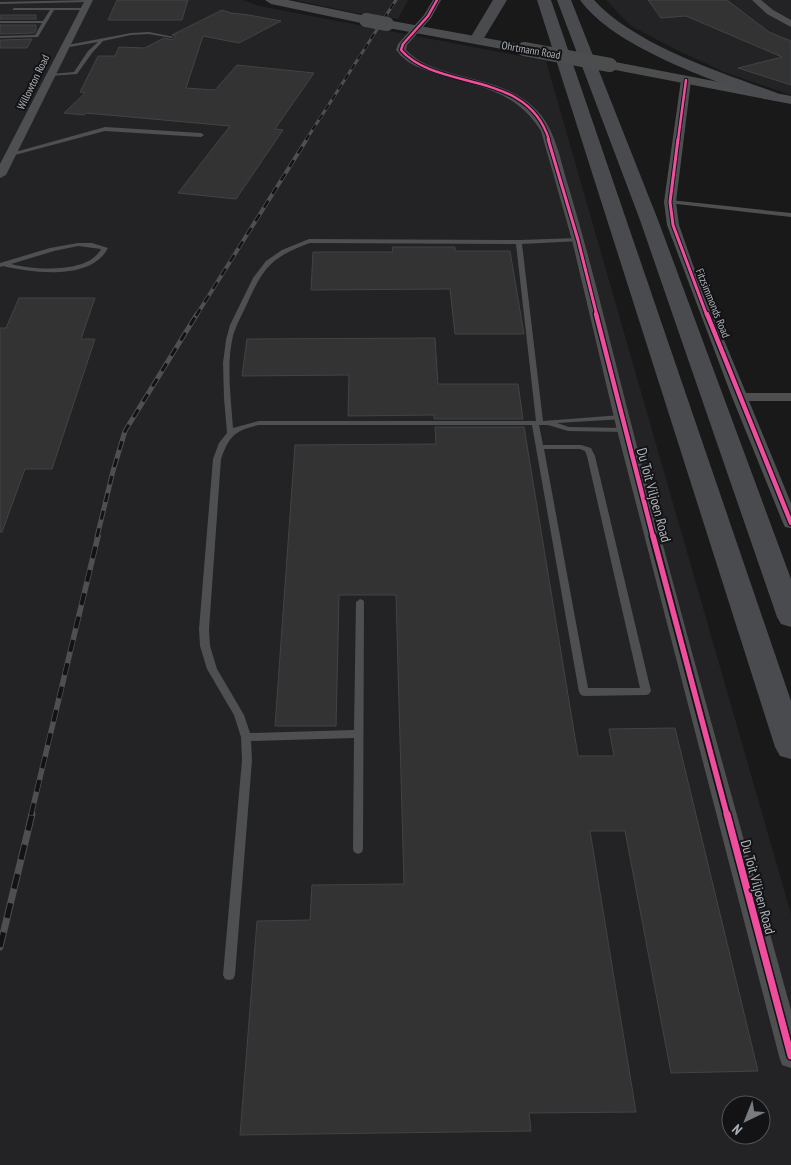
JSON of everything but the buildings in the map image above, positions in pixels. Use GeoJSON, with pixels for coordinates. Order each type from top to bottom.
{"type":"FeatureCollection","features":[{"type":"Feature","properties":{"kind":"highway"},"geometry":{"type":"LineString","coordinates":[[476,40],[500,0]]}},
{"type":"Feature","properties":{"kind":"highway"},"geometry":{"type":"LineString","coordinates":[[544,0],[791,747]]}},
{"type":"Feature","properties":{"kind":"highway"},"geometry":{"type":"LineString","coordinates":[[564,0],[649,220],[791,617]]}},
{"type":"Feature","properties":{"kind":"highway"},"geometry":{"type":"LineString","coordinates":[[587,0],[592,8],[610,24],[681,60],[771,96]]}},
{"type":"Feature","properties":{"kind":"highway"},"geometry":{"type":"LineString","coordinates":[[681,60],[690,72],[686,80]]}},
{"type":"Feature","properties":{"kind":"main road","name":"Ohrtmann Road"},"geometry":{"type":"LineString","coordinates":[[271,0],[366,20],[791,100]]}},
{"type":"Feature","properties":{"kind":"main road"},"geometry":{"type":"LineString","coordinates":[[392,25],[428,16]]}},
{"type":"Feature","properties":{"kind":"street"},"geometry":{"type":"LineString","coordinates":[[416,29],[428,16],[437,0]]}},
{"type":"Feature","properties":{"kind":"street"},"geometry":{"type":"LineString","coordinates":[[756,0],[770,12],[791,24]]}},
{"type":"Feature","properties":{"kind":"street","name":"Willowton Road"},"geometry":{"type":"LineString","coordinates":[[0,174],[87,3]]}},
{"type":"Feature","properties":{"kind":"street","name":"Du Toit Viljoen Road"},"geometry":{"type":"LineString","coordinates":[[416,29],[403,44],[402,50],[406,56],[415,63],[512,95],[525,103],[538,116],[546,131],[578,240],[623,423],[791,1056]]}},
{"type":"Feature","properties":{"kind":"street","name":"Fitzsimmonds Road"},"geometry":{"type":"LineString","coordinates":[[686,80],[670,202],[673,225],[739,397],[791,523]]}},
{"type":"Feature","properties":{"kind":"street"},"geometry":{"type":"LineString","coordinates":[[739,397],[791,398]]}},
{"type":"Feature","properties":{"kind":"lane"},"geometry":{"type":"LineString","coordinates":[[0,3],[87,3]]}},
{"type":"Feature","properties":{"kind":"lane"},"geometry":{"type":"LineString","coordinates":[[14,9],[53,9],[87,3]]}},
{"type":"Feature","properties":{"kind":"lane"},"geometry":{"type":"LineString","coordinates":[[0,37],[34,36],[46,22],[53,9]]}},
{"type":"Feature","properties":{"kind":"lane"},"geometry":{"type":"LineString","coordinates":[[0,22],[46,22]]}},
{"type":"Feature","properties":{"kind":"lane"},"geometry":{"type":"LineString","coordinates":[[64,47],[140,34],[172,37]]}},
{"type":"Feature","properties":{"kind":"lane"},"geometry":{"type":"LineString","coordinates":[[51,74],[75,73],[101,40]]}},
{"type":"Feature","properties":{"kind":"lane"},"geometry":{"type":"LineString","coordinates":[[11,154],[105,129],[200,135]]}},
{"type":"Feature","properties":{"kind":"lane"},"geometry":{"type":"LineString","coordinates":[[670,202],[791,215]]}},
{"type":"Feature","properties":{"kind":"lane"},"geometry":{"type":"LineString","coordinates":[[230,432],[227,384],[229,339],[257,274],[269,260],[285,249],[309,241],[519,242],[578,240]]}},
{"type":"Feature","properties":{"kind":"lane"},"geometry":{"type":"LineString","coordinates":[[519,242],[541,423],[540,447],[584,692],[646,691],[591,456],[588,450],[581,448],[540,447]]}},
{"type":"Feature","properties":{"kind":"lane"},"geometry":{"type":"LineString","coordinates":[[77,243],[92,244],[106,248],[104,253],[98,258],[86,264],[64,270],[31,270],[1,265],[77,243]]}},
{"type":"Feature","properties":{"kind":"lane"},"geometry":{"type":"LineString","coordinates":[[229,975],[247,760],[246,737],[239,714],[212,669],[205,646],[204,629],[217,459],[221,445],[230,432],[245,425],[259,423],[541,423],[557,420],[623,423]]}},
{"type":"Feature","properties":{"kind":"lane"},"geometry":{"type":"LineString","coordinates":[[541,423],[568,429],[623,423]]}},
{"type":"Feature","properties":{"kind":"lane"},"geometry":{"type":"LineString","coordinates":[[358,849],[360,602]]}},
{"type":"Feature","properties":{"kind":"lane"},"geometry":{"type":"LineString","coordinates":[[246,737],[359,734]]}},
{"type":"Feature","properties":{"kind":"shaded area"},"geometry":{"type":"Polygon","coordinates":[[[0,0],[243,0],[259,6],[546,61],[791,914],[791,1165],[0,1165],[0,0]]]}},
{"type":"Feature","properties":{"kind":"shaded area"},"geometry":{"type":"Polygon","coordinates":[[[294,0],[408,0],[398,19],[356,13],[294,0]]]}},
{"type":"Feature","properties":{"kind":"shaded area"},"geometry":{"type":"Polygon","coordinates":[[[606,0],[791,0],[791,95],[724,72],[679,51],[631,26],[606,0]]]}},
{"type":"Feature","properties":{"kind":"railway"},"geometry":{"type":"LineString","coordinates":[[306,140],[396,0]]}},
{"type":"Feature","properties":{"kind":"railway"},"geometry":{"type":"LineString","coordinates":[[196,316],[307,139]]}},
{"type":"Feature","properties":{"kind":"railway"},"geometry":{"type":"LineString","coordinates":[[97,537],[125,431],[197,314]]}},
{"type":"Feature","properties":{"kind":"railway"},"geometry":{"type":"LineString","coordinates":[[31,815],[98,536]]}},
{"type":"Feature","properties":{"kind":"railway"},"geometry":{"type":"LineString","coordinates":[[0,947],[32,814]]}},
{"type":"Feature","properties":{"kind":"cycle path"},"geometry":{"type":"LineString","coordinates":[[437,0],[428,16],[403,44],[401,50],[405,55],[424,67],[487,85],[514,97],[537,117],[546,131],[578,240],[625,430],[791,1056]]}},
{"type":"Feature","properties":{"kind":"cycle path"},"geometry":{"type":"LineString","coordinates":[[686,80],[670,202],[673,225],[687,265],[791,523]]}}]}
